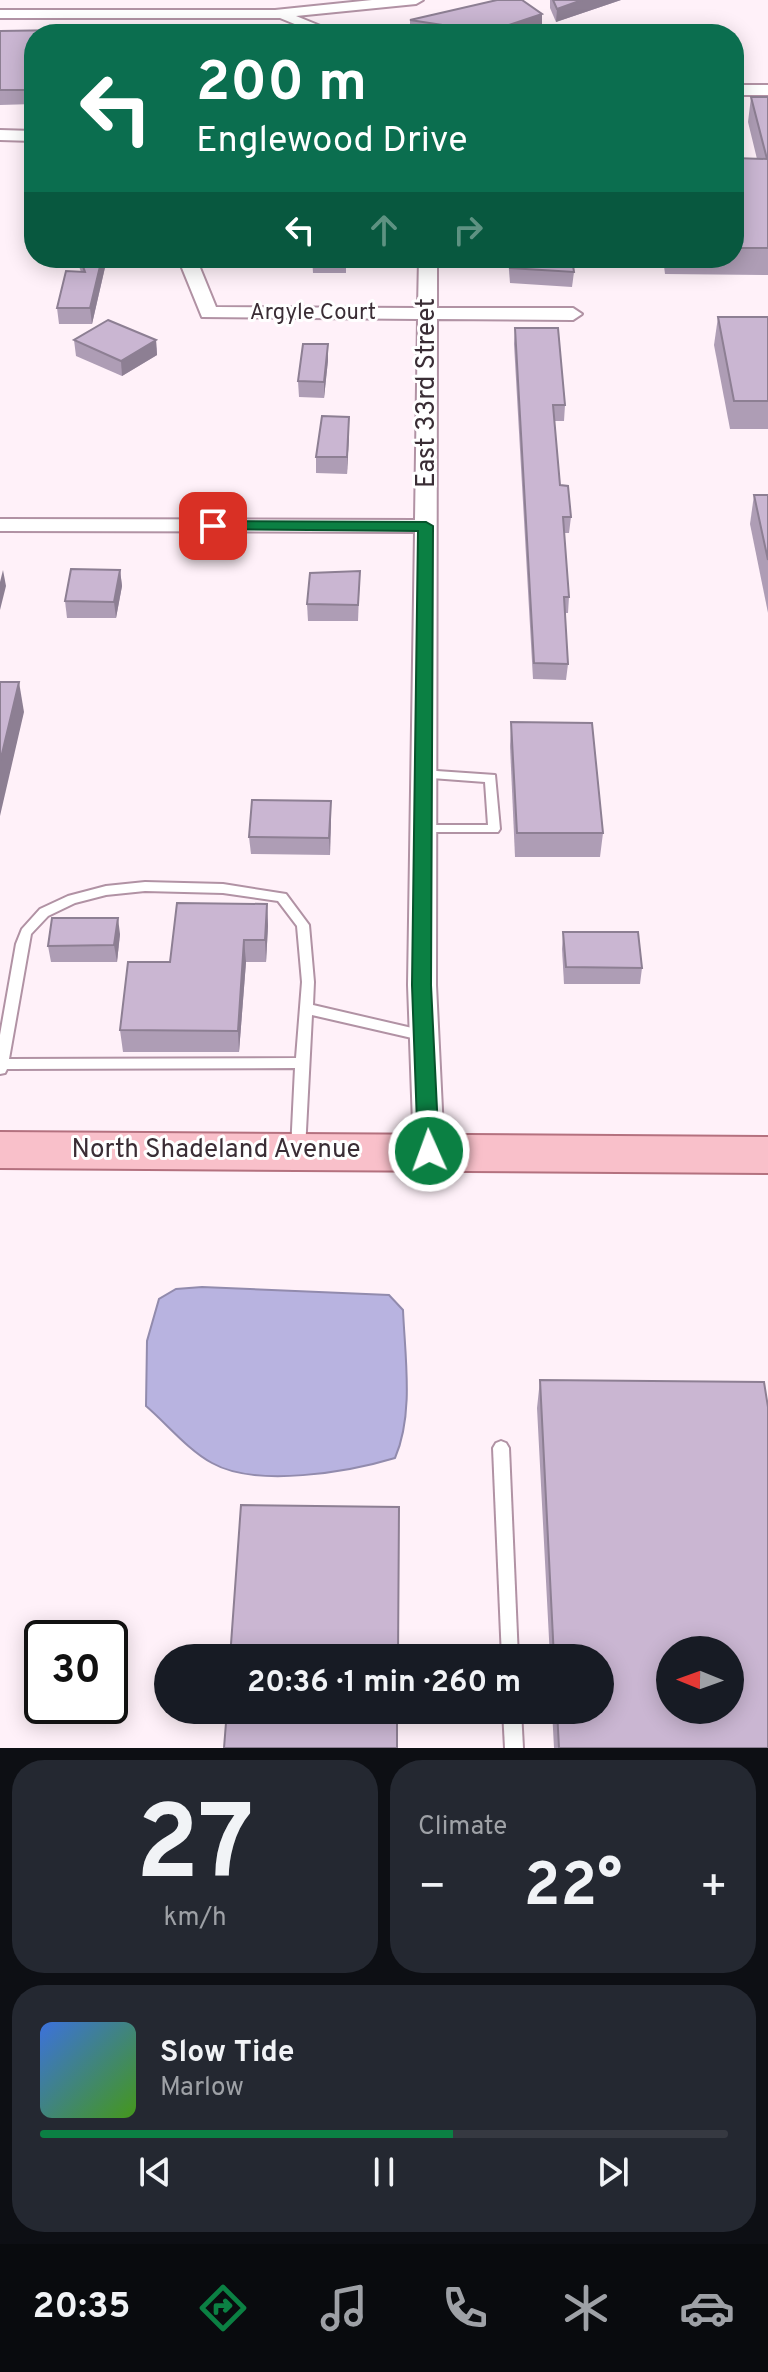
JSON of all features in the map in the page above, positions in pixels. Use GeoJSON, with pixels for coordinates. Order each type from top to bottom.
{"type":"FeatureCollection","features":[{"type":"Feature","properties":{"kind":"main road","name":"North Shadeland Avenue"},"geometry":{"type":"LineString","coordinates":[[0,1150],[768,1155]]}},
{"type":"Feature","properties":{"kind":"street"},"geometry":{"type":"LineString","coordinates":[[251,0],[275,14],[304,24]]}},
{"type":"Feature","properties":{"kind":"street"},"geometry":{"type":"LineString","coordinates":[[0,14],[275,14],[416,0]]}},
{"type":"Feature","properties":{"kind":"street"},"geometry":{"type":"LineString","coordinates":[[744,90],[768,90]]}},
{"type":"Feature","properties":{"kind":"street"},"geometry":{"type":"LineString","coordinates":[[0,135],[24,136]]}},
{"type":"Feature","properties":{"kind":"street","name":"Argyle Court"},"geometry":{"type":"LineString","coordinates":[[191,268],[209,313],[573,314]]}},
{"type":"Feature","properties":{"kind":"street","name":"East 33rd Street"},"geometry":{"type":"LineString","coordinates":[[428,268],[422,985],[429,1151]]}},
{"type":"Feature","properties":{"kind":"street"},"geometry":{"type":"LineString","coordinates":[[0,525],[426,526]]}},
{"type":"Feature","properties":{"kind":"lane"},"geometry":{"type":"LineString","coordinates":[[422,774],[491,778],[494,829],[422,829]]}},
{"type":"Feature","properties":{"kind":"lane"},"geometry":{"type":"LineString","coordinates":[[298,1151],[307,1009],[303,925],[282,897],[244,889],[128,887],[81,895],[44,912],[26,932],[0,1066],[302,1063]]}},
{"type":"Feature","properties":{"kind":"lane"},"geometry":{"type":"LineString","coordinates":[[307,1009],[425,1036]]}},
{"type":"Feature","properties":{"kind":"lane"},"geometry":{"type":"LineString","coordinates":[[501,1448],[509,1644]]}},
{"type":"Feature","properties":{"kind":"lane"},"geometry":{"type":"LineString","coordinates":[[513,1724],[514,1748]]}},
{"type":"Feature","properties":{"kind":"shaded area"},"geometry":{"type":"Polygon","coordinates":[[[202,1287],[389,1295],[403,1310],[406,1366],[405,1423],[395,1458],[303,1475],[253,1475],[212,1463],[186,1444],[146,1406],[147,1341],[159,1299],[176,1289],[202,1287]]]}},
{"type":"Feature","properties":{"kind":"building"},"geometry":{"type":"Polygon","coordinates":[[[497,0],[522,0],[542,14],[512,24],[436,24],[410,20],[497,0]]]}},
{"type":"Feature","properties":{"kind":"building"},"geometry":{"type":"Polygon","coordinates":[[[553,0],[582,0],[557,9],[553,0]]]}},
{"type":"Feature","properties":{"kind":"building"},"geometry":{"type":"Polygon","coordinates":[[[0,31],[24,31],[24,90],[0,90],[0,31]]]}},
{"type":"Feature","properties":{"kind":"building"},"geometry":{"type":"Polygon","coordinates":[[[751,97],[768,97],[768,248],[744,248],[744,158],[767,159],[751,97]]]}},
{"type":"Feature","properties":{"kind":"building"},"geometry":{"type":"Polygon","coordinates":[[[84,268],[100,268],[90,308],[57,308],[66,271],[85,272],[84,268]]]}},
{"type":"Feature","properties":{"kind":"building"},"geometry":{"type":"Polygon","coordinates":[[[510,268],[573,268],[574,272],[510,268]]]}},
{"type":"Feature","properties":{"kind":"building"},"geometry":{"type":"Polygon","coordinates":[[[718,317],[768,317],[768,401],[734,401],[718,317]]]}},
{"type":"Feature","properties":{"kind":"building"},"geometry":{"type":"Polygon","coordinates":[[[108,320],[156,340],[121,361],[74,340],[108,320]]]}},
{"type":"Feature","properties":{"kind":"building"},"geometry":{"type":"Polygon","coordinates":[[[515,328],[558,328],[565,405],[553,405],[560,485],[568,486],[571,517],[563,517],[569,597],[564,597],[568,664],[534,663],[515,328]]]}},
{"type":"Feature","properties":{"kind":"building"},"geometry":{"type":"Polygon","coordinates":[[[303,344],[328,344],[324,382],[298,381],[303,344]]]}},
{"type":"Feature","properties":{"kind":"building"},"geometry":{"type":"Polygon","coordinates":[[[322,416],[349,417],[347,457],[316,457],[322,416]]]}},
{"type":"Feature","properties":{"kind":"building"},"geometry":{"type":"Polygon","coordinates":[[[754,495],[768,495],[768,560],[754,495]]]}},
{"type":"Feature","properties":{"kind":"building"},"geometry":{"type":"Polygon","coordinates":[[[71,569],[120,570],[114,602],[65,601],[71,569]]]}},
{"type":"Feature","properties":{"kind":"building"},"geometry":{"type":"Polygon","coordinates":[[[360,571],[358,605],[307,604],[310,573],[360,571]]]}},
{"type":"Feature","properties":{"kind":"building"},"geometry":{"type":"Polygon","coordinates":[[[0,682],[19,682],[0,762],[0,682]]]}},
{"type":"Feature","properties":{"kind":"building"},"geometry":{"type":"Polygon","coordinates":[[[511,722],[592,723],[603,833],[517,833],[511,722]]]}},
{"type":"Feature","properties":{"kind":"building"},"geometry":{"type":"Polygon","coordinates":[[[252,800],[331,801],[329,838],[249,837],[252,800]]]}},
{"type":"Feature","properties":{"kind":"building"},"geometry":{"type":"Polygon","coordinates":[[[177,903],[267,904],[265,940],[244,940],[238,1031],[120,1030],[128,962],[170,962],[177,903]]]}},
{"type":"Feature","properties":{"kind":"building"},"geometry":{"type":"Polygon","coordinates":[[[52,918],[118,918],[114,945],[48,946],[52,918]]]}},
{"type":"Feature","properties":{"kind":"building"},"geometry":{"type":"Polygon","coordinates":[[[563,932],[638,932],[642,968],[566,967],[563,932]]]}},
{"type":"Feature","properties":{"kind":"building"},"geometry":{"type":"Polygon","coordinates":[[[540,1380],[764,1382],[768,1407],[768,1748],[559,1748],[558,1724],[614,1724],[614,1644],[553,1644],[540,1380]]]}},
{"type":"Feature","properties":{"kind":"building"},"geometry":{"type":"Polygon","coordinates":[[[241,1505],[399,1507],[398,1644],[231,1644],[241,1505]]]}},
{"type":"Feature","properties":{"kind":"building"},"geometry":{"type":"Polygon","coordinates":[[[226,1724],[397,1724],[397,1748],[224,1748],[226,1724]]]}},
{"type":"Feature","properties":{"kind":"route"},"geometry":{"type":"LineString","coordinates":[[213,526],[426,526],[422,703],[422,985],[429,1151]]}}]}
